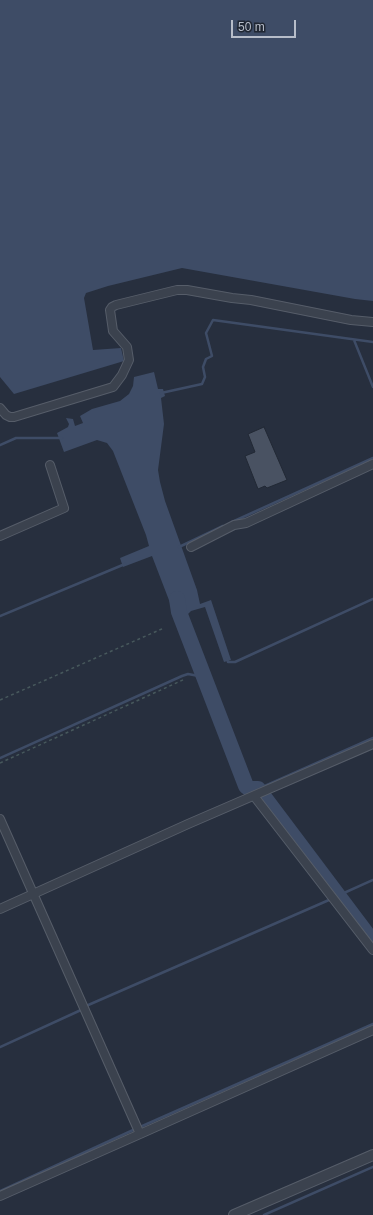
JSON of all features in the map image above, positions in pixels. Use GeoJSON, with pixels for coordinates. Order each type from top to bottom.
{"type":"FeatureCollection","features":[{"type":"Feature","properties":{"kind":"street"},"geometry":{"type":"LineString","coordinates":[[0,408],[6,415],[14,417],[113,387],[122,375],[129,360],[127,347],[113,331],[110,310],[116,305],[177,290],[187,290],[251,300],[351,320],[373,322]]}},
{"type":"Feature","properties":{"kind":"street"},"geometry":{"type":"LineString","coordinates":[[191,547],[234,525],[246,523],[373,464]]}},
{"type":"Feature","properties":{"kind":"street"},"geometry":{"type":"LineString","coordinates":[[0,536],[64,508],[50,465]]}},
{"type":"Feature","properties":{"kind":"street"},"geometry":{"type":"LineString","coordinates":[[0,909],[373,744]]}},
{"type":"Feature","properties":{"kind":"street"},"geometry":{"type":"LineString","coordinates":[[259,794],[373,950]]}},
{"type":"Feature","properties":{"kind":"street"},"geometry":{"type":"LineString","coordinates":[[0,819],[138,1131]]}},
{"type":"Feature","properties":{"kind":"street"},"geometry":{"type":"LineString","coordinates":[[0,1196],[138,1131],[373,1030]]}},
{"type":"Feature","properties":{"kind":"street"},"geometry":{"type":"LineString","coordinates":[[234,1215],[373,1155]]}},
{"type":"Feature","properties":{"kind":"path"},"geometry":{"type":"LineString","coordinates":[[0,700],[164,628]]}},
{"type":"Feature","properties":{"kind":"path"},"geometry":{"type":"LineString","coordinates":[[0,763],[185,678]]}},
{"type":"Feature","properties":{"kind":"water"},"geometry":{"type":"Polygon","coordinates":[[[0,0],[373,0],[373,301],[182,268],[108,286],[86,293],[84,298],[93,350],[121,348],[124,361],[14,394],[0,377],[0,0]]]}},
{"type":"Feature","properties":{"kind":"water"},"geometry":{"type":"Polygon","coordinates":[[[154,372],[158,389],[163,389],[165,396],[161,398],[164,424],[158,470],[160,482],[165,501],[197,590],[200,604],[211,600],[231,660],[224,662],[205,607],[191,611],[185,617],[177,621],[152,556],[123,567],[120,558],[149,546],[113,451],[107,443],[97,440],[64,452],[57,433],[68,427],[69,424],[66,418],[73,419],[75,426],[83,423],[80,416],[92,409],[120,401],[129,394],[133,386],[134,377],[154,372]]]}},
{"type":"Feature","properties":{"kind":"building"},"geometry":{"type":"Polygon","coordinates":[[[264,427],[287,480],[267,488],[265,486],[258,489],[245,456],[255,452],[248,434],[264,427]]]}},
{"type":"Feature","properties":{"kind":"waterway"},"geometry":{"type":"LineString","coordinates":[[161,393],[202,384],[205,377],[203,367],[206,359],[212,356],[206,333],[213,320],[373,342]]}},
{"type":"Feature","properties":{"kind":"waterway"},"geometry":{"type":"LineString","coordinates":[[354,340],[373,387]]}},
{"type":"Feature","properties":{"kind":"waterway"},"geometry":{"type":"LineString","coordinates":[[0,445],[16,438],[62,438]]}},
{"type":"Feature","properties":{"kind":"waterway"},"geometry":{"type":"LineString","coordinates":[[232,522],[373,458]]}},
{"type":"Feature","properties":{"kind":"waterway"},"geometry":{"type":"LineString","coordinates":[[179,547],[223,526]]}},
{"type":"Feature","properties":{"kind":"waterway"},"geometry":{"type":"LineString","coordinates":[[0,616],[125,564]]}},
{"type":"Feature","properties":{"kind":"waterway"},"geometry":{"type":"LineString","coordinates":[[177,599],[179,612],[246,786],[250,789],[258,789],[373,942]]}},
{"type":"Feature","properties":{"kind":"waterway"},"geometry":{"type":"LineString","coordinates":[[227,658],[228,662],[235,662],[373,599]]}},
{"type":"Feature","properties":{"kind":"waterway"},"geometry":{"type":"LineString","coordinates":[[0,758],[182,676],[188,674],[204,677]]}},
{"type":"Feature","properties":{"kind":"waterway"},"geometry":{"type":"LineString","coordinates":[[258,789],[373,738]]}},
{"type":"Feature","properties":{"kind":"waterway"},"geometry":{"type":"LineString","coordinates":[[335,897],[373,880]]}},
{"type":"Feature","properties":{"kind":"waterway"},"geometry":{"type":"LineString","coordinates":[[86,1006],[329,900]]}},
{"type":"Feature","properties":{"kind":"waterway"},"geometry":{"type":"LineString","coordinates":[[0,1047],[81,1010]]}},
{"type":"Feature","properties":{"kind":"waterway"},"geometry":{"type":"LineString","coordinates":[[0,1191],[131,1131],[373,1024]]}},
{"type":"Feature","properties":{"kind":"waterway"},"geometry":{"type":"LineString","coordinates":[[264,1215],[373,1167]]}}]}
